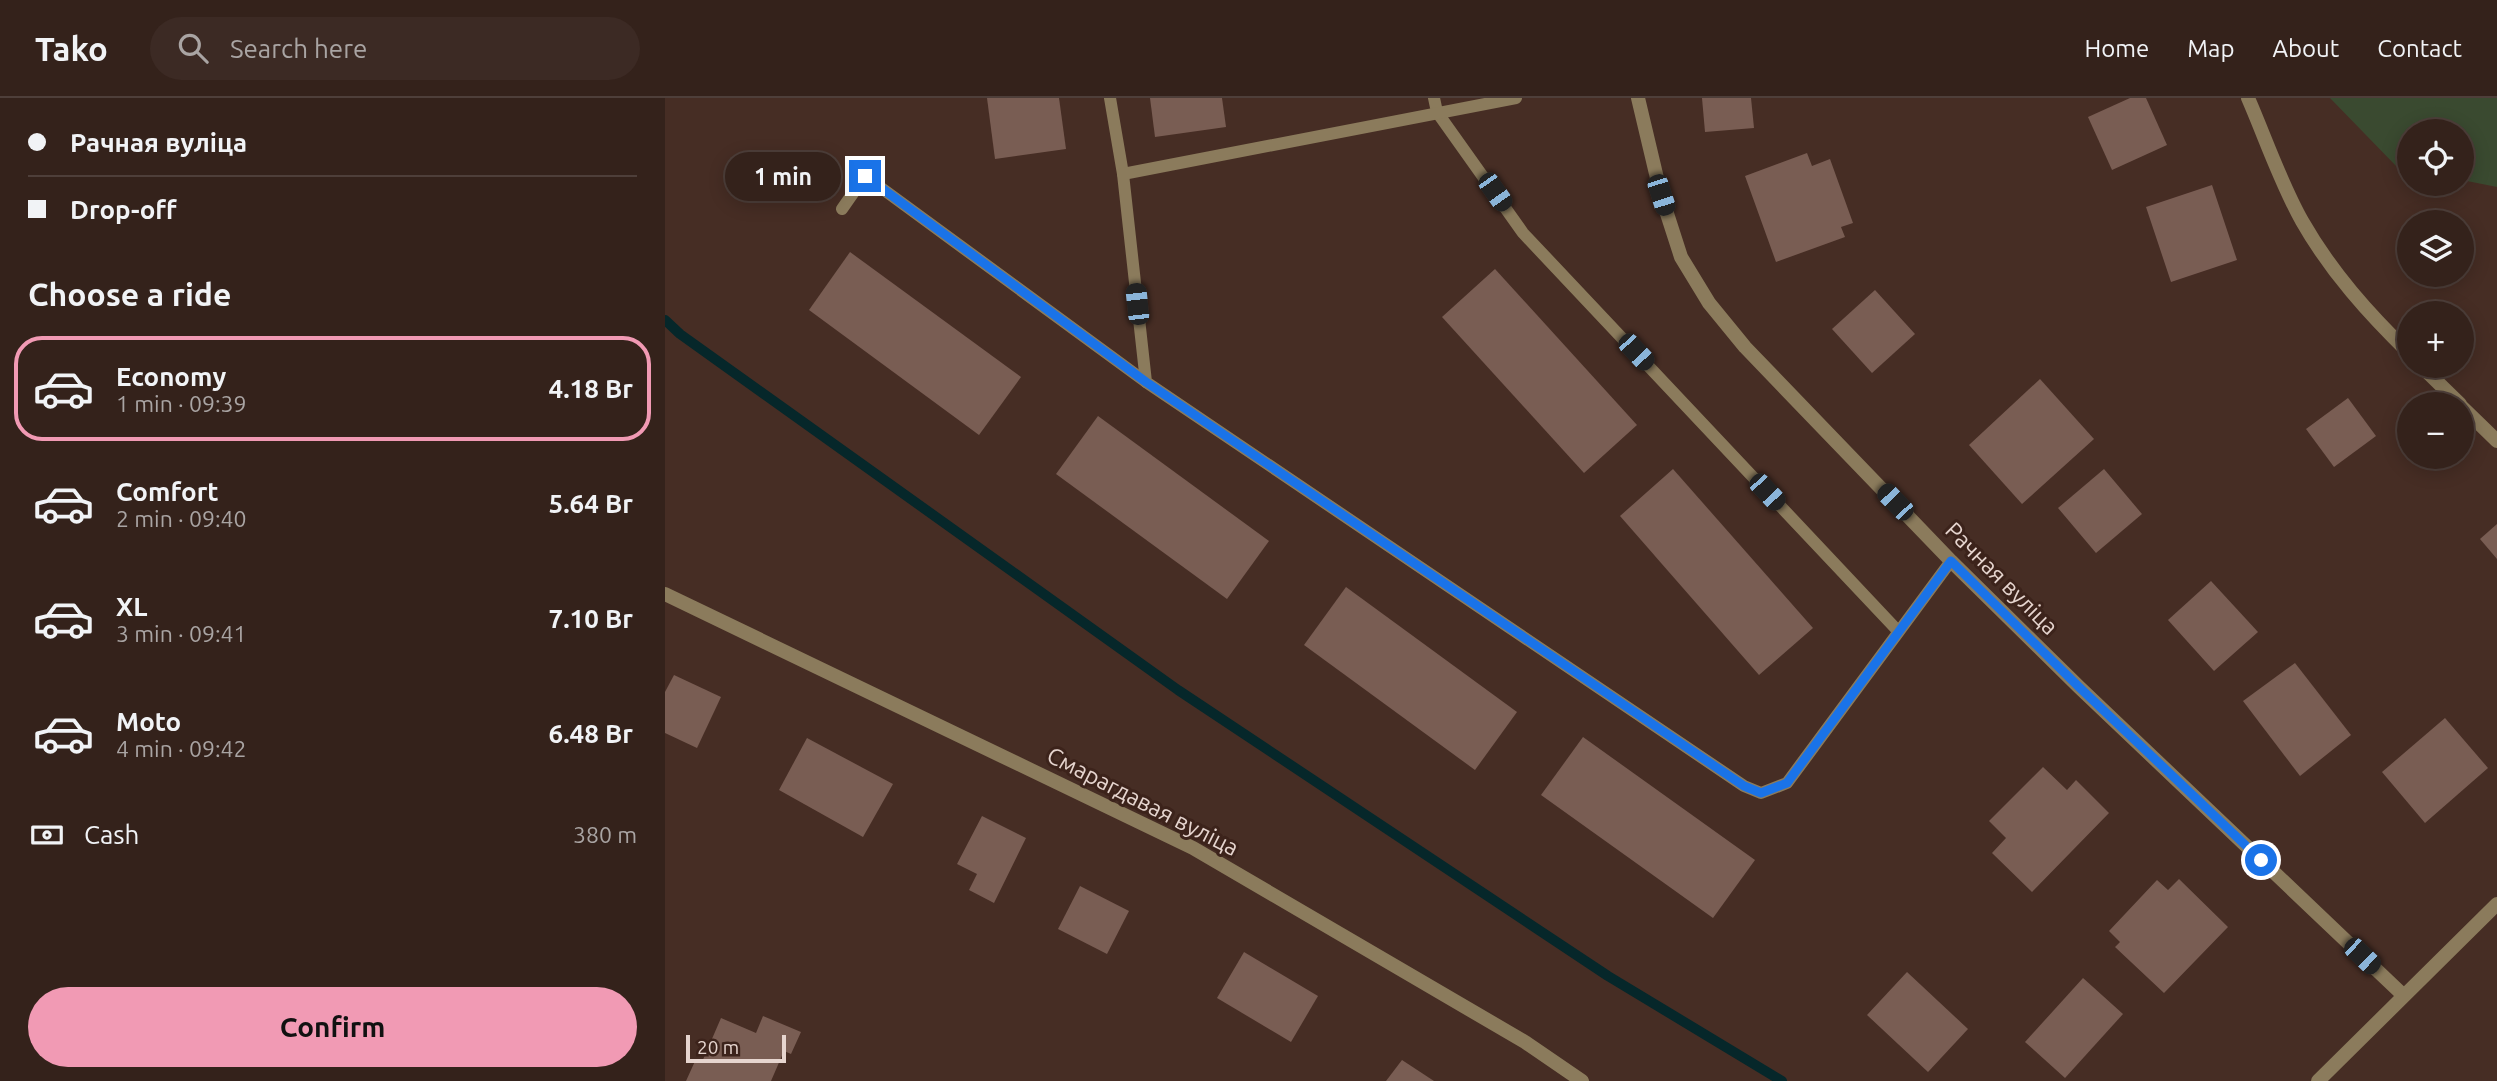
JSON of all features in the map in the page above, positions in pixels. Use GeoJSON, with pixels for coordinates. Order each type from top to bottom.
{"type":"FeatureCollection","features":[{"type":"Feature","properties":{"kind":"street","name":"Рачная вуліца"},"geometry":{"type":"LineString","coordinates":[[1638,98],[1661,195],[1681,257],[1709,303],[1745,347],[1951,561],[2079,687],[2403,995]]}},
{"type":"Feature","properties":{"kind":"street"},"geometry":{"type":"LineString","coordinates":[[2248,98],[2301,220],[2336,275],[2397,341]]}},
{"type":"Feature","properties":{"kind":"street"},"geometry":{"type":"LineString","coordinates":[[2433,378],[2447,392]]}},
{"type":"Feature","properties":{"kind":"street"},"geometry":{"type":"LineString","coordinates":[[2474,419],[2497,442]]}},
{"type":"Feature","properties":{"kind":"street","name":"Смарагдавая вуліца"},"geometry":{"type":"LineString","coordinates":[[665,594],[1193,848],[1525,1042],[1582,1081]]}},
{"type":"Feature","properties":{"kind":"street"},"geometry":{"type":"LineString","coordinates":[[2318,1081],[2497,904]]}},
{"type":"Feature","properties":{"kind":"lane"},"geometry":{"type":"LineString","coordinates":[[1110,98],[1123,174],[1146,382]]}},
{"type":"Feature","properties":{"kind":"lane"},"geometry":{"type":"LineString","coordinates":[[1434,98],[1437,112],[1524,233],[1898,631]]}},
{"type":"Feature","properties":{"kind":"lane"},"geometry":{"type":"LineString","coordinates":[[1123,174],[1516,98]]}},
{"type":"Feature","properties":{"kind":"lane"},"geometry":{"type":"LineString","coordinates":[[842,209],[865,176],[1146,382],[1733,778],[1761,793],[1787,783],[1951,561]]}},
{"type":"Feature","properties":{"kind":"green space"},"geometry":{"type":"Polygon","coordinates":[[[2330,98],[2497,98],[2497,187],[2474,182],[2474,119],[2397,119],[2397,167],[2330,98]]]}},
{"type":"Feature","properties":{"kind":"building"},"geometry":{"type":"Polygon","coordinates":[[[987,98],[1059,98],[1066,149],[995,159],[987,98]]]}},
{"type":"Feature","properties":{"kind":"building"},"geometry":{"type":"Polygon","coordinates":[[[1150,98],[1222,98],[1226,127],[1155,137],[1150,98]]]}},
{"type":"Feature","properties":{"kind":"building"},"geometry":{"type":"Polygon","coordinates":[[[1702,98],[1751,98],[1754,128],[1705,132],[1702,98]]]}},
{"type":"Feature","properties":{"kind":"building"},"geometry":{"type":"Polygon","coordinates":[[[2130,98],[2146,98],[2167,145],[2112,170],[2088,117],[2130,98]]]}},
{"type":"Feature","properties":{"kind":"building"},"geometry":{"type":"Polygon","coordinates":[[[1807,153],[1812,166],[1830,159],[1853,223],[1841,227],[1845,237],[1776,262],[1745,176],[1807,153]]]}},
{"type":"Feature","properties":{"kind":"building"},"geometry":{"type":"Polygon","coordinates":[[[2212,185],[2237,260],[2171,282],[2146,207],[2212,185]]]}},
{"type":"Feature","properties":{"kind":"building"},"geometry":{"type":"Polygon","coordinates":[[[850,252],[1021,377],[979,435],[809,310],[850,252]]]}},
{"type":"Feature","properties":{"kind":"building"},"geometry":{"type":"Polygon","coordinates":[[[1495,269],[1637,425],[1584,473],[1442,317],[1495,269]]]}},
{"type":"Feature","properties":{"kind":"building"},"geometry":{"type":"Polygon","coordinates":[[[1875,290],[1915,334],[1872,373],[1832,329],[1875,290]]]}},
{"type":"Feature","properties":{"kind":"building"},"geometry":{"type":"Polygon","coordinates":[[[2040,379],[2094,439],[2022,504],[1969,445],[2040,379]]]}},
{"type":"Feature","properties":{"kind":"building"},"geometry":{"type":"Polygon","coordinates":[[[2348,398],[2376,436],[2334,467],[2306,429],[2348,398]]]}},
{"type":"Feature","properties":{"kind":"building"},"geometry":{"type":"Polygon","coordinates":[[[1098,416],[1269,541],[1227,599],[1056,474],[1098,416]]]}},
{"type":"Feature","properties":{"kind":"building"},"geometry":{"type":"Polygon","coordinates":[[[1673,469],[1813,628],[1759,675],[1620,516],[1673,469]]]}},
{"type":"Feature","properties":{"kind":"building"},"geometry":{"type":"Polygon","coordinates":[[[2104,469],[2142,514],[2096,553],[2058,508],[2104,469]]]}},
{"type":"Feature","properties":{"kind":"building"},"geometry":{"type":"Polygon","coordinates":[[[2497,524],[2497,559],[2480,539],[2497,524]]]}},
{"type":"Feature","properties":{"kind":"building"},"geometry":{"type":"Polygon","coordinates":[[[2211,581],[2258,632],[2214,671],[2168,620],[2211,581]]]}},
{"type":"Feature","properties":{"kind":"building"},"geometry":{"type":"Polygon","coordinates":[[[1346,587],[1517,712],[1475,770],[1304,645],[1346,587]]]}},
{"type":"Feature","properties":{"kind":"building"},"geometry":{"type":"Polygon","coordinates":[[[2295,663],[2351,735],[2300,776],[2243,701],[2295,663]]]}},
{"type":"Feature","properties":{"kind":"building"},"geometry":{"type":"Polygon","coordinates":[[[674,675],[721,697],[697,748],[665,733],[665,692],[674,675]]]}},
{"type":"Feature","properties":{"kind":"building"},"geometry":{"type":"Polygon","coordinates":[[[2445,718],[2488,768],[2425,823],[2382,772],[2445,718]]]}},
{"type":"Feature","properties":{"kind":"building"},"geometry":{"type":"Polygon","coordinates":[[[1583,737],[1755,860],[1713,918],[1541,795],[1583,737]]]}},
{"type":"Feature","properties":{"kind":"building"},"geometry":{"type":"Polygon","coordinates":[[[807,738],[893,784],[863,837],[779,790],[807,738]]]}},
{"type":"Feature","properties":{"kind":"building"},"geometry":{"type":"Polygon","coordinates":[[[2043,767],[2067,790],[2076,780],[2109,813],[2032,892],[1992,853],[2006,838],[1989,821],[2043,767]]]}},
{"type":"Feature","properties":{"kind":"building"},"geometry":{"type":"Polygon","coordinates":[[[982,816],[1026,838],[994,903],[969,890],[977,874],[957,864],[982,816]]]}},
{"type":"Feature","properties":{"kind":"building"},"geometry":{"type":"Polygon","coordinates":[[[2179,879],[2228,927],[2164,993],[2115,947],[2120,942],[2109,931],[2157,880],[2168,890],[2179,879]]]}},
{"type":"Feature","properties":{"kind":"building"},"geometry":{"type":"Polygon","coordinates":[[[1080,886],[1129,911],[1107,954],[1058,929],[1080,886]]]}},
{"type":"Feature","properties":{"kind":"building"},"geometry":{"type":"Polygon","coordinates":[[[1244,952],[1318,996],[1291,1042],[1217,998],[1244,952]]]}},
{"type":"Feature","properties":{"kind":"building"},"geometry":{"type":"Polygon","coordinates":[[[1907,972],[1968,1029],[1928,1072],[1867,1015],[1907,972]]]}},
{"type":"Feature","properties":{"kind":"building"},"geometry":{"type":"Polygon","coordinates":[[[2083,978],[2123,1014],[2065,1078],[2025,1042],[2083,978]]]}},
{"type":"Feature","properties":{"kind":"building"},"geometry":{"type":"Polygon","coordinates":[[[763,1016],[801,1032],[791,1054],[784,1051],[771,1081],[686,1081],[696,1059],[702,1062],[721,1018],[756,1033],[763,1016]]]}},
{"type":"Feature","properties":{"kind":"building"},"geometry":{"type":"Polygon","coordinates":[[[1402,1060],[1434,1081],[1386,1081],[1402,1060]]]}},
{"type":"Feature","properties":{"kind":"waterway"},"geometry":{"type":"LineString","coordinates":[[665,320],[680,334],[1178,690],[1608,976],[1782,1081]]}},
{"type":"Feature","properties":{"kind":"route"},"geometry":{"type":"LineString","coordinates":[[865,176],[1146,382],[1744,786],[1761,793],[1787,783],[1951,561],[2261,860]]}}]}
